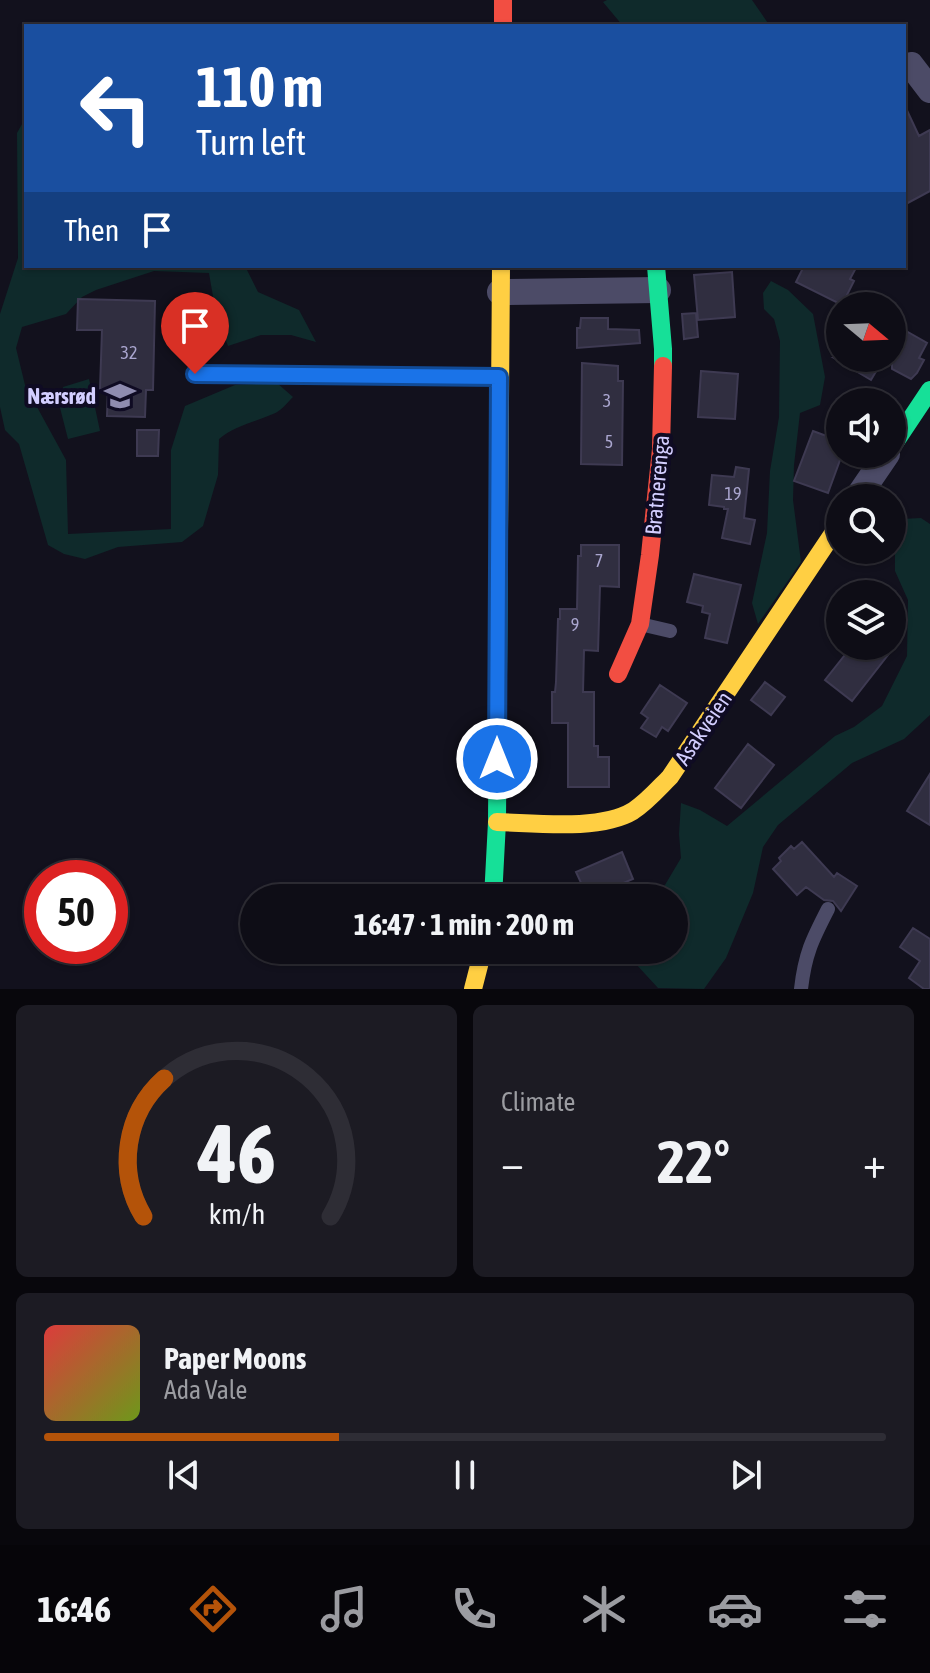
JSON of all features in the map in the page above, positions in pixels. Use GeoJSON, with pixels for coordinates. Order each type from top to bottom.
{"type":"FeatureCollection","features":[{"type":"Feature","properties":{"kind":"street"},"geometry":{"type":"LineString","coordinates":[[503,0],[503,24]]}},
{"type":"Feature","properties":{"kind":"street"},"geometry":{"type":"LineString","coordinates":[[911,65],[930,90]]}},
{"type":"Feature","properties":{"kind":"street","name":"Bratnerenga"},"geometry":{"type":"LineString","coordinates":[[500,279],[657,278],[663,349],[661,449],[640,624],[618,674]]}},
{"type":"Feature","properties":{"kind":"street"},"geometry":{"type":"LineString","coordinates":[[494,884],[497,822],[500,279]]}},
{"type":"Feature","properties":{"kind":"street"},"geometry":{"type":"LineString","coordinates":[[906,426],[930,390]]}},
{"type":"Feature","properties":{"kind":"street","name":"Asakveien"},"geometry":{"type":"LineString","coordinates":[[497,822],[587,822],[624,816],[650,798],[670,777],[826,544]]}},
{"type":"Feature","properties":{"kind":"street"},"geometry":{"type":"LineString","coordinates":[[473,989],[479,964]]}},
{"type":"Feature","properties":{"kind":"lane"},"geometry":{"type":"LineString","coordinates":[[195,374],[499,377]]}},
{"type":"Feature","properties":{"kind":"lane"},"geometry":{"type":"LineString","coordinates":[[640,624],[670,631]]}},
{"type":"Feature","properties":{"kind":"lane"},"geometry":{"type":"LineString","coordinates":[[801,989],[804,963],[812,939],[828,909]]}},
{"type":"Feature","properties":{"kind":"green space"},"geometry":{"type":"Polygon","coordinates":[[[752,0],[769,24],[621,24],[603,2],[752,0]]]}},
{"type":"Feature","properties":{"kind":"green space"},"geometry":{"type":"Polygon","coordinates":[[[24,121],[24,268],[246,268],[258,292],[299,310],[316,342],[291,335],[261,335],[228,346],[216,314],[209,273],[154,271],[96,290],[82,297],[66,314],[22,327],[16,348],[25,385],[66,460],[68,534],[171,529],[171,450],[185,406],[235,385],[277,383],[293,397],[276,413],[238,427],[219,439],[218,475],[203,526],[182,542],[118,547],[85,559],[64,554],[48,545],[19,444],[5,430],[0,407],[0,314],[18,258],[17,133],[24,121]]]}},
{"type":"Feature","properties":{"kind":"green space"},"geometry":{"type":"Polygon","coordinates":[[[771,281],[788,290],[813,314],[825,377],[820,405],[800,413],[793,500],[801,562],[758,624],[752,603],[767,533],[770,471],[779,417],[780,341],[774,319],[764,309],[763,293],[771,281]]]}},
{"type":"Feature","properties":{"kind":"green space"},"geometry":{"type":"Polygon","coordinates":[[[89,379],[100,431],[68,439],[58,400],[64,399],[63,387],[89,379]]]}},
{"type":"Feature","properties":{"kind":"green space"},"geometry":{"type":"Polygon","coordinates":[[[921,518],[930,524],[930,715],[904,739],[852,763],[778,825],[763,847],[753,893],[726,958],[704,989],[658,988],[636,964],[688,964],[688,884],[666,884],[681,858],[681,803],[727,826],[835,736],[854,727],[882,706],[907,656],[906,580],[899,580],[895,571],[895,564],[906,564],[906,519],[921,518]]]}},
{"type":"Feature","properties":{"kind":"building"},"geometry":{"type":"Polygon","coordinates":[[[906,108],[919,136],[930,130],[930,191],[906,204],[906,108]]]}},
{"type":"Feature","properties":{"kind":"building"},"geometry":{"type":"Polygon","coordinates":[[[803,268],[856,268],[850,279],[854,281],[848,292],[826,292],[826,297],[796,282],[803,268]]]}},
{"type":"Feature","properties":{"kind":"building"},"geometry":{"type":"Polygon","coordinates":[[[732,272],[735,317],[698,320],[694,275],[732,272]]]}},
{"type":"Feature","properties":{"kind":"building"},"geometry":{"type":"Polygon","coordinates":[[[78,299],[155,301],[153,390],[146,390],[145,417],[107,416],[108,389],[100,389],[102,330],[77,330],[78,299]]]}},
{"type":"Feature","properties":{"kind":"building"},"geometry":{"type":"Polygon","coordinates":[[[696,313],[698,337],[684,339],[682,314],[696,313]]]}},
{"type":"Feature","properties":{"kind":"building"},"geometry":{"type":"Polygon","coordinates":[[[581,318],[608,318],[608,329],[639,330],[640,343],[577,348],[577,328],[580,328],[581,318]]]}},
{"type":"Feature","properties":{"kind":"building"},"geometry":{"type":"Polygon","coordinates":[[[906,331],[927,343],[919,358],[924,360],[911,379],[898,372],[906,372],[906,331]]]}},
{"type":"Feature","properties":{"kind":"building"},"geometry":{"type":"Polygon","coordinates":[[[582,363],[618,366],[618,381],[623,381],[622,465],[581,464],[582,363]]]}},
{"type":"Feature","properties":{"kind":"building"},"geometry":{"type":"Polygon","coordinates":[[[701,371],[738,374],[735,419],[698,417],[701,371]]]}},
{"type":"Feature","properties":{"kind":"building"},"geometry":{"type":"Polygon","coordinates":[[[858,372],[876,372],[871,380],[858,372]]]}},
{"type":"Feature","properties":{"kind":"building"},"geometry":{"type":"Polygon","coordinates":[[[137,430],[159,430],[158,456],[137,456],[137,430]]]}},
{"type":"Feature","properties":{"kind":"building"},"geometry":{"type":"Polygon","coordinates":[[[813,431],[826,436],[826,468],[837,468],[831,484],[826,484],[826,492],[794,481],[813,431]]]}},
{"type":"Feature","properties":{"kind":"building"},"geometry":{"type":"Polygon","coordinates":[[[736,467],[749,469],[744,518],[755,520],[750,544],[722,538],[728,509],[709,505],[712,475],[734,477],[736,467]]]}},
{"type":"Feature","properties":{"kind":"building"},"geometry":{"type":"Polygon","coordinates":[[[581,545],[619,545],[619,587],[600,586],[598,651],[584,650],[583,692],[594,692],[594,746],[598,746],[598,757],[609,757],[609,787],[568,787],[568,723],[552,723],[558,619],[560,609],[577,609],[581,545]]]}},
{"type":"Feature","properties":{"kind":"building"},"geometry":{"type":"Polygon","coordinates":[[[694,574],[741,585],[727,643],[705,638],[710,614],[702,612],[703,606],[687,602],[694,574]]]}},
{"type":"Feature","properties":{"kind":"building"},"geometry":{"type":"Polygon","coordinates":[[[841,660],[884,660],[852,701],[825,680],[841,660]]]}},
{"type":"Feature","properties":{"kind":"building"},"geometry":{"type":"Polygon","coordinates":[[[765,682],[785,697],[771,715],[751,700],[765,682]]]}},
{"type":"Feature","properties":{"kind":"building"},"geometry":{"type":"Polygon","coordinates":[[[660,685],[687,703],[668,731],[662,727],[656,737],[641,728],[648,718],[641,713],[660,685]]]}},
{"type":"Feature","properties":{"kind":"building"},"geometry":{"type":"Polygon","coordinates":[[[748,744],[774,765],[741,808],[715,788],[748,744]]]}},
{"type":"Feature","properties":{"kind":"building"},"geometry":{"type":"Polygon","coordinates":[[[930,774],[930,825],[907,811],[930,774]]]}},
{"type":"Feature","properties":{"kind":"building"},"geometry":{"type":"Polygon","coordinates":[[[802,842],[834,877],[837,873],[857,886],[841,911],[833,901],[824,900],[806,887],[797,895],[773,869],[791,846],[794,849],[802,842]]]}},
{"type":"Feature","properties":{"kind":"building"},"geometry":{"type":"Polygon","coordinates":[[[622,852],[633,879],[621,884],[582,884],[576,872],[622,852]]]}},
{"type":"Feature","properties":{"kind":"building"},"geometry":{"type":"Polygon","coordinates":[[[913,928],[930,939],[930,989],[924,989],[909,978],[920,961],[900,947],[913,928]]]}},
{"type":"Feature","properties":{"kind":"traffic: fast"},"geometry":{"type":"LineString","coordinates":[[656,268],[663,366]]}},
{"type":"Feature","properties":{"kind":"traffic: fast"},"geometry":{"type":"LineString","coordinates":[[906,426],[930,390]]}},
{"type":"Feature","properties":{"kind":"traffic: fast"},"geometry":{"type":"LineString","coordinates":[[494,884],[499,533]]}},
{"type":"Feature","properties":{"kind":"traffic: slow"},"geometry":{"type":"LineString","coordinates":[[499,533],[501,268]]}},
{"type":"Feature","properties":{"kind":"traffic: slow"},"geometry":{"type":"LineString","coordinates":[[497,822],[585,824],[619,817],[643,804],[670,777],[826,544]]}},
{"type":"Feature","properties":{"kind":"traffic: slow"},"geometry":{"type":"LineString","coordinates":[[473,989],[479,964]]}},
{"type":"Feature","properties":{"kind":"traffic: jam"},"geometry":{"type":"LineString","coordinates":[[503,0],[503,24]]}},
{"type":"Feature","properties":{"kind":"traffic: jam"},"geometry":{"type":"LineString","coordinates":[[618,674],[640,624],[661,449],[663,366]]}},
{"type":"Feature","properties":{"kind":"place","name":"Nærsrød"},"geometry":{"type":"Point","coordinates":[120,396]}},
{"type":"Feature","properties":{"kind":"route"},"geometry":{"type":"LineString","coordinates":[[195,374],[499,377],[497,759]]}}]}
